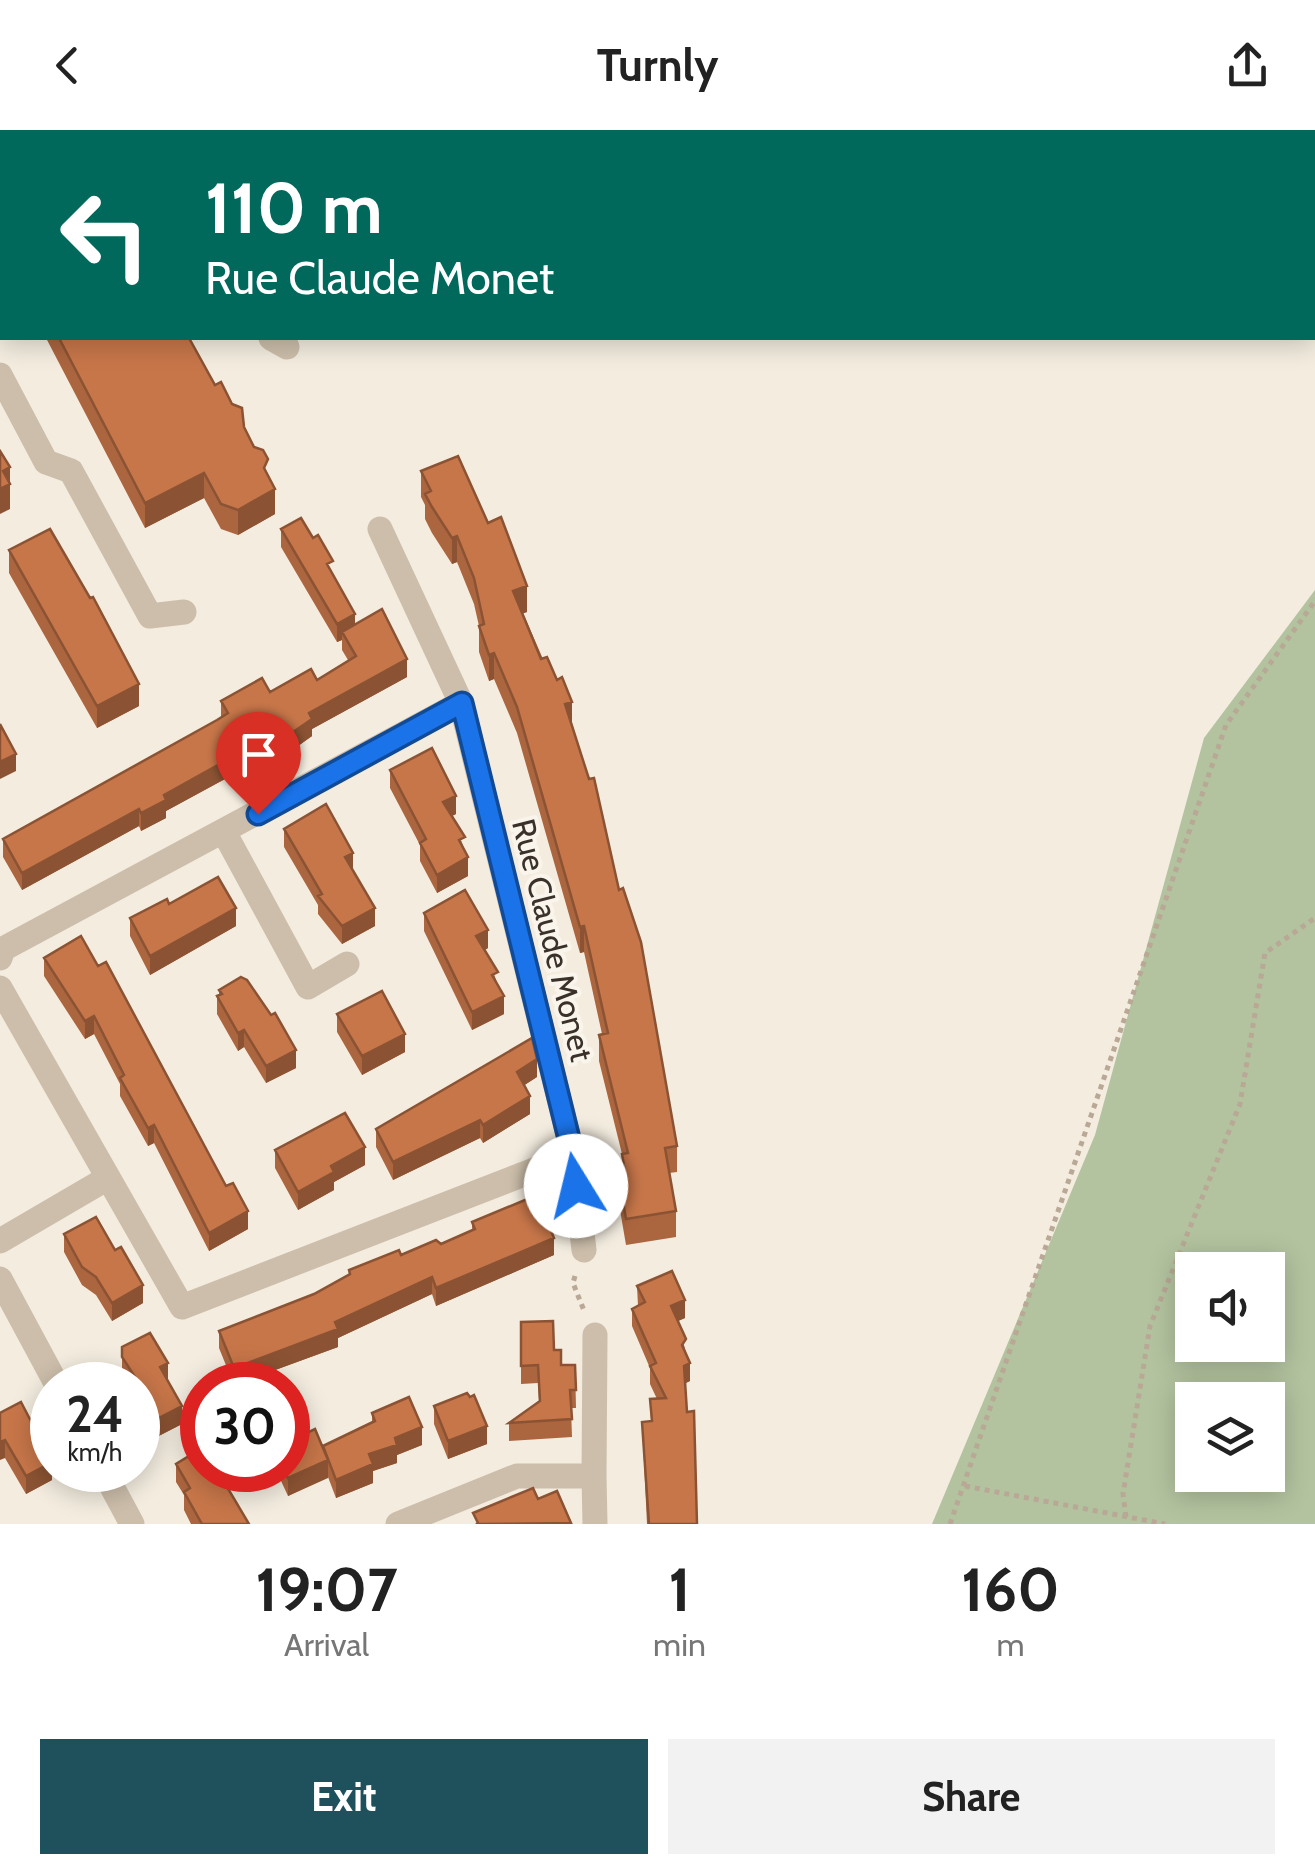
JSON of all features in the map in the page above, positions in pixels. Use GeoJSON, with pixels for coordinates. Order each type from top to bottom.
{"type":"FeatureCollection","features":[{"type":"Feature","properties":{"kind":"street"},"geometry":{"type":"LineString","coordinates":[[0,375],[46,462],[70,471],[150,616],[184,612]]}},
{"type":"Feature","properties":{"kind":"street","name":"Rue Claude Monet"},"geometry":{"type":"LineString","coordinates":[[380,529],[462,703],[573,1155],[584,1250]]}},
{"type":"Feature","properties":{"kind":"street"},"geometry":{"type":"LineString","coordinates":[[0,958],[3,949],[462,703]]}},
{"type":"Feature","properties":{"kind":"street"},"geometry":{"type":"LineString","coordinates":[[224,832],[308,988],[347,964]]}},
{"type":"Feature","properties":{"kind":"street"},"geometry":{"type":"LineString","coordinates":[[0,988],[182,1308],[573,1155]]}},
{"type":"Feature","properties":{"kind":"street"},"geometry":{"type":"LineString","coordinates":[[0,1241],[106,1180]]}},
{"type":"Feature","properties":{"kind":"street"},"geometry":{"type":"LineString","coordinates":[[0,1279],[45,1362]]}},
{"type":"Feature","properties":{"kind":"street"},"geometry":{"type":"LineString","coordinates":[[595,1336],[595,1524]]}},
{"type":"Feature","properties":{"kind":"street"},"geometry":{"type":"LineString","coordinates":[[398,1524],[517,1476],[594,1476]]}},
{"type":"Feature","properties":{"kind":"street"},"geometry":{"type":"LineString","coordinates":[[114,1492],[132,1524]]}},
{"type":"Feature","properties":{"kind":"path"},"geometry":{"type":"LineString","coordinates":[[950,1524],[1226,725],[1315,601]]}},
{"type":"Feature","properties":{"kind":"path"},"geometry":{"type":"LineString","coordinates":[[1126,1517],[1124,1494],[1150,1326],[1240,1104],[1265,953],[1315,918]]}},
{"type":"Feature","properties":{"kind":"path"},"geometry":{"type":"LineString","coordinates":[[584,1250],[573,1283],[595,1336]]}},
{"type":"Feature","properties":{"kind":"path"},"geometry":{"type":"LineString","coordinates":[[965,1486],[1165,1524]]}},
{"type":"Feature","properties":{"kind":"green space"},"geometry":{"type":"Polygon","coordinates":[[[1315,590],[1315,1524],[932,1524],[1095,1135],[1204,738],[1315,590]]]}},
{"type":"Feature","properties":{"kind":"building"},"geometry":{"type":"Polygon","coordinates":[[[60,340],[190,340],[215,385],[221,382],[232,404],[242,408],[244,427],[254,447],[263,450],[268,459],[264,468],[275,489],[238,510],[221,504],[204,473],[145,503],[60,340]]]}},
{"type":"Feature","properties":{"kind":"building"},"geometry":{"type":"Polygon","coordinates":[[[0,451],[10,467],[3,471],[10,484],[0,489],[0,451]]]}},
{"type":"Feature","properties":{"kind":"building"},"geometry":{"type":"Polygon","coordinates":[[[458,456],[488,523],[501,517],[527,586],[513,591],[541,659],[547,657],[557,680],[562,677],[572,702],[565,704],[589,779],[594,778],[619,890],[623,888],[641,942],[677,1146],[665,1148],[676,1211],[626,1219],[619,1178],[626,1177],[622,1154],[628,1153],[599,1035],[608,1033],[584,926],[580,927],[517,707],[494,653],[489,655],[479,626],[484,624],[474,578],[457,536],[452,538],[425,494],[431,491],[421,471],[458,456]]]}},
{"type":"Feature","properties":{"kind":"building"},"geometry":{"type":"Polygon","coordinates":[[[301,518],[313,538],[318,535],[333,561],[327,564],[355,614],[337,624],[281,529],[301,518]]]}},
{"type":"Feature","properties":{"kind":"building"},"geometry":{"type":"Polygon","coordinates":[[[50,529],[90,598],[93,597],[139,684],[97,706],[9,550],[50,529]]]}},
{"type":"Feature","properties":{"kind":"building"},"geometry":{"type":"Polygon","coordinates":[[[382,609],[407,659],[309,713],[312,719],[280,741],[240,762],[236,755],[164,795],[166,800],[141,813],[139,809],[22,873],[3,839],[217,720],[228,713],[221,701],[262,678],[270,692],[311,669],[317,680],[356,656],[342,632],[382,609]]]}},
{"type":"Feature","properties":{"kind":"building"},"geometry":{"type":"Polygon","coordinates":[[[0,724],[16,754],[0,762],[0,724]]]}},
{"type":"Feature","properties":{"kind":"building"},"geometry":{"type":"Polygon","coordinates":[[[432,748],[456,796],[443,802],[465,837],[459,840],[468,857],[437,875],[420,843],[426,839],[390,770],[432,748]]]}},
{"type":"Feature","properties":{"kind":"building"},"geometry":{"type":"Polygon","coordinates":[[[326,804],[353,853],[345,857],[375,908],[342,926],[318,896],[322,894],[284,829],[326,804]]]}},
{"type":"Feature","properties":{"kind":"building"},"geometry":{"type":"Polygon","coordinates":[[[218,877],[236,908],[150,956],[130,918],[167,899],[169,904],[218,877]]]}},
{"type":"Feature","properties":{"kind":"building"},"geometry":{"type":"Polygon","coordinates":[[[465,890],[488,930],[476,936],[498,972],[492,975],[504,996],[472,1012],[424,913],[465,890]]]}},
{"type":"Feature","properties":{"kind":"building"},"geometry":{"type":"Polygon","coordinates":[[[81,936],[98,966],[106,962],[226,1186],[233,1183],[248,1211],[209,1233],[154,1125],[148,1128],[120,1078],[124,1075],[94,1016],[85,1021],[44,958],[81,936]]]}},
{"type":"Feature","properties":{"kind":"building"},"geometry":{"type":"Polygon","coordinates":[[[241,977],[271,1015],[275,1013],[296,1050],[266,1066],[244,1030],[238,1033],[217,996],[222,994],[219,990],[241,977]]]}},
{"type":"Feature","properties":{"kind":"building"},"geometry":{"type":"Polygon","coordinates":[[[382,991],[405,1034],[362,1056],[337,1014],[382,991]]]}},
{"type":"Feature","properties":{"kind":"building"},"geometry":{"type":"Polygon","coordinates":[[[532,1038],[537,1059],[517,1072],[530,1096],[483,1125],[480,1120],[393,1162],[376,1129],[532,1038]]]}},
{"type":"Feature","properties":{"kind":"building"},"geometry":{"type":"Polygon","coordinates":[[[345,1113],[365,1147],[331,1166],[334,1172],[298,1192],[275,1150],[345,1113]]]}},
{"type":"Feature","properties":{"kind":"building"},"geometry":{"type":"Polygon","coordinates":[[[537,1195],[554,1238],[436,1288],[432,1277],[335,1322],[338,1329],[250,1362],[232,1362],[219,1331],[314,1294],[350,1274],[349,1270],[399,1250],[401,1255],[436,1240],[441,1244],[475,1229],[472,1222],[537,1195]]]}},
{"type":"Feature","properties":{"kind":"building"},"geometry":{"type":"Polygon","coordinates":[[[96,1217],[115,1250],[121,1247],[143,1285],[112,1303],[96,1277],[82,1267],[64,1234],[96,1217]]]}},
{"type":"Feature","properties":{"kind":"building"},"geometry":{"type":"Polygon","coordinates":[[[672,1271],[685,1300],[671,1306],[686,1339],[682,1345],[690,1363],[684,1366],[687,1412],[694,1411],[697,1524],[649,1524],[642,1422],[652,1421],[650,1399],[666,1398],[650,1366],[656,1363],[632,1309],[645,1302],[637,1286],[672,1271]]]}},
{"type":"Feature","properties":{"kind":"building"},"geometry":{"type":"Polygon","coordinates":[[[553,1321],[554,1350],[561,1350],[561,1365],[575,1365],[576,1390],[570,1390],[572,1419],[509,1423],[540,1401],[538,1365],[521,1366],[521,1322],[553,1321]]]}},
{"type":"Feature","properties":{"kind":"building"},"geometry":{"type":"Polygon","coordinates":[[[150,1333],[168,1363],[160,1367],[160,1362],[125,1362],[122,1347],[150,1333]]]}},
{"type":"Feature","properties":{"kind":"building"},"geometry":{"type":"Polygon","coordinates":[[[160,1367],[180,1402],[180,1407],[160,1417],[160,1367]]]}},
{"type":"Feature","properties":{"kind":"building"},"geometry":{"type":"Polygon","coordinates":[[[467,1393],[470,1397],[474,1395],[487,1426],[448,1441],[434,1406],[467,1393]]]}},
{"type":"Feature","properties":{"kind":"building"},"geometry":{"type":"Polygon","coordinates":[[[409,1397],[422,1427],[395,1438],[397,1445],[369,1454],[373,1464],[336,1480],[323,1446],[375,1421],[372,1413],[409,1397]]]}},
{"type":"Feature","properties":{"kind":"building"},"geometry":{"type":"Polygon","coordinates":[[[21,1402],[30,1419],[30,1474],[26,1476],[5,1440],[0,1442],[0,1413],[21,1402]]]}},
{"type":"Feature","properties":{"kind":"building"},"geometry":{"type":"Polygon","coordinates":[[[315,1429],[328,1460],[310,1468],[310,1431],[315,1429]]]}},
{"type":"Feature","properties":{"kind":"building"},"geometry":{"type":"Polygon","coordinates":[[[533,1488],[538,1499],[557,1491],[571,1523],[476,1524],[473,1513],[533,1488]]]}},
{"type":"Feature","properties":{"kind":"building"},"geometry":{"type":"Polygon","coordinates":[[[184,1492],[230,1492],[249,1524],[202,1524],[184,1492]]]}},
{"type":"Feature","properties":{"kind":"route"},"geometry":{"type":"LineString","coordinates":[[258,814],[462,703],[573,1155],[576,1186]]}}]}
